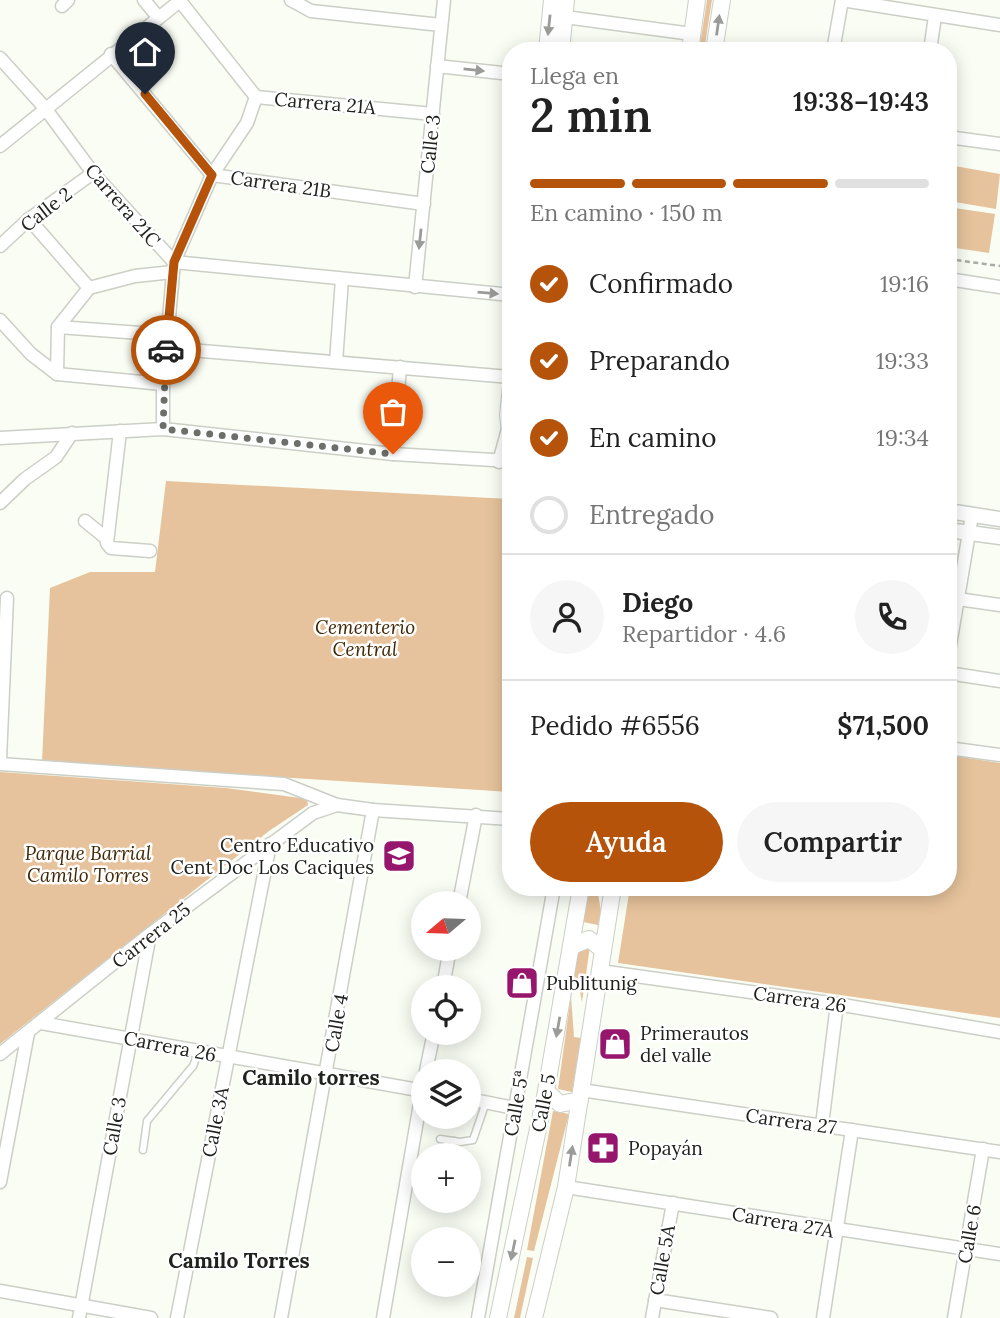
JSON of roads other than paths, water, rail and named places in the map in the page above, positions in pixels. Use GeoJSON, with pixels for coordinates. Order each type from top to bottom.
{"type":"FeatureCollection","features":[{"type":"Feature","properties":{"kind":"main road"},"geometry":{"type":"LineString","coordinates":[[548,42],[552,0]]}},
{"type":"Feature","properties":{"kind":"main road"},"geometry":{"type":"LineString","coordinates":[[691,42],[697,0]]}},
{"type":"Feature","properties":{"kind":"main road"},"geometry":{"type":"LineString","coordinates":[[715,42],[722,0]]}},
{"type":"Feature","properties":{"kind":"main road"},"geometry":{"type":"LineString","coordinates":[[562,42],[566,8]]}},
{"type":"Feature","properties":{"kind":"main road","name":"Calle 5"},"geometry":{"type":"LineString","coordinates":[[498,1318],[546,1091],[580,896]]}},
{"type":"Feature","properties":{"kind":"main road","name":"Calle 5"},"geometry":{"type":"LineString","coordinates":[[534,1318],[566,1187],[612,896]]}},
{"type":"Feature","properties":{"kind":"main road"},"geometry":{"type":"LineString","coordinates":[[572,946],[589,939],[603,950]]}},
{"type":"Feature","properties":{"kind":"main road"},"geometry":{"type":"LineString","coordinates":[[546,1091],[560,1104],[580,1095]]}},
{"type":"Feature","properties":{"kind":"street"},"geometry":{"type":"LineString","coordinates":[[144,0],[158,17]]}},
{"type":"Feature","properties":{"kind":"street"},"geometry":{"type":"LineString","coordinates":[[0,146],[180,0]]}},
{"type":"Feature","properties":{"kind":"street","name":"Carrera 21A"},"geometry":{"type":"LineString","coordinates":[[180,0],[256,97],[433,114]]}},
{"type":"Feature","properties":{"kind":"street"},"geometry":{"type":"LineString","coordinates":[[291,0],[311,11],[441,24]]}},
{"type":"Feature","properties":{"kind":"street","name":"Calle 3"},"geometry":{"type":"LineString","coordinates":[[415,287],[444,0]]}},
{"type":"Feature","properties":{"kind":"street"},"geometry":{"type":"LineString","coordinates":[[835,42],[842,0],[1000,25]]}},
{"type":"Feature","properties":{"kind":"street"},"geometry":{"type":"LineString","coordinates":[[566,8],[687,42]]}},
{"type":"Feature","properties":{"kind":"street"},"geometry":{"type":"LineString","coordinates":[[931,42],[935,16]]}},
{"type":"Feature","properties":{"kind":"street","name":"Carrera 21B"},"geometry":{"type":"LineString","coordinates":[[111,54],[212,175],[424,204]]}},
{"type":"Feature","properties":{"kind":"street","name":"Carrera 21C"},"geometry":{"type":"LineString","coordinates":[[0,58],[45,108],[93,173],[174,267],[502,294]]}},
{"type":"Feature","properties":{"kind":"street"},"geometry":{"type":"LineString","coordinates":[[437,66],[502,73]]}},
{"type":"Feature","properties":{"kind":"street"},"geometry":{"type":"LineString","coordinates":[[163,429],[163,384],[174,267],[212,175],[247,123],[256,97]]}},
{"type":"Feature","properties":{"kind":"street"},"geometry":{"type":"LineString","coordinates":[[957,138],[1000,144]]}},
{"type":"Feature","properties":{"kind":"street","name":"Calle 2"},"geometry":{"type":"LineString","coordinates":[[0,246],[29,219],[93,173]]}},
{"type":"Feature","properties":{"kind":"street"},"geometry":{"type":"LineString","coordinates":[[29,219],[89,288]]}},
{"type":"Feature","properties":{"kind":"street"},"geometry":{"type":"LineString","coordinates":[[57,374],[58,327],[89,288],[174,267]]}},
{"type":"Feature","properties":{"kind":"street"},"geometry":{"type":"LineString","coordinates":[[336,362],[342,279]]}},
{"type":"Feature","properties":{"kind":"street"},"geometry":{"type":"LineString","coordinates":[[957,280],[1000,287]]}},
{"type":"Feature","properties":{"kind":"street"},"geometry":{"type":"LineString","coordinates":[[0,320],[31,354],[57,374],[163,384]]}},
{"type":"Feature","properties":{"kind":"street"},"geometry":{"type":"LineString","coordinates":[[58,327],[168,335]]}},
{"type":"Feature","properties":{"kind":"street"},"geometry":{"type":"LineString","coordinates":[[166,348],[502,376]]}},
{"type":"Feature","properties":{"kind":"street"},"geometry":{"type":"LineString","coordinates":[[393,454],[400,367]]}},
{"type":"Feature","properties":{"kind":"street"},"geometry":{"type":"LineString","coordinates":[[0,438],[163,429],[393,454],[502,462]]}},
{"type":"Feature","properties":{"kind":"street"},"geometry":{"type":"LineString","coordinates":[[106,538],[120,431]]}},
{"type":"Feature","properties":{"kind":"street"},"geometry":{"type":"LineString","coordinates":[[0,503],[24,479],[56,457],[72,433]]}},
{"type":"Feature","properties":{"kind":"street"},"geometry":{"type":"LineString","coordinates":[[957,512],[1000,519]]}},
{"type":"Feature","properties":{"kind":"street"},"geometry":{"type":"LineString","coordinates":[[957,605],[972,515]]}},
{"type":"Feature","properties":{"kind":"street"},"geometry":{"type":"LineString","coordinates":[[86,521],[106,538],[111,548],[150,551]]}},
{"type":"Feature","properties":{"kind":"street"},"geometry":{"type":"LineString","coordinates":[[957,531],[1000,537]]}},
{"type":"Feature","properties":{"kind":"street"},"geometry":{"type":"LineString","coordinates":[[0,759],[7,598]]}},
{"type":"Feature","properties":{"kind":"street"},"geometry":{"type":"LineString","coordinates":[[958,599],[1000,605]]}},
{"type":"Feature","properties":{"kind":"street"},"geometry":{"type":"LineString","coordinates":[[957,674],[1000,681]]}},
{"type":"Feature","properties":{"kind":"street"},"geometry":{"type":"LineString","coordinates":[[957,749],[1000,755]]}},
{"type":"Feature","properties":{"kind":"street"},"geometry":{"type":"LineString","coordinates":[[0,764],[284,784],[337,805],[373,810],[502,818]]}},
{"type":"Feature","properties":{"kind":"street","name":"Carrera 25"},"geometry":{"type":"LineString","coordinates":[[0,1054],[150,934],[270,844],[313,813],[337,805]]}},
{"type":"Feature","properties":{"kind":"street","name":"Calle 4"},"geometry":{"type":"LineString","coordinates":[[281,1318],[373,810]]}},
{"type":"Feature","properties":{"kind":"street"},"geometry":{"type":"LineString","coordinates":[[461,891],[476,815]]}},
{"type":"Feature","properties":{"kind":"street","name":"Calle 3A"},"geometry":{"type":"LineString","coordinates":[[177,1318],[270,844]]}},
{"type":"Feature","properties":{"kind":"street","name":"Calle 5ª"},"geometry":{"type":"LineString","coordinates":[[478,1318],[552,896]]}},
{"type":"Feature","properties":{"kind":"street","name":"Calle 3"},"geometry":{"type":"LineString","coordinates":[[81,1312],[150,934]]}},
{"type":"Feature","properties":{"kind":"street","name":"Carrera 26"},"geometry":{"type":"LineString","coordinates":[[600,971],[837,1004],[1000,1032]]}},
{"type":"Feature","properties":{"kind":"street"},"geometry":{"type":"LineString","coordinates":[[822,1125],[837,1004]]}},
{"type":"Feature","properties":{"kind":"street","name":"Carrera 26"},"geometry":{"type":"LineString","coordinates":[[41,1023],[411,1087]]}},
{"type":"Feature","properties":{"kind":"street"},"geometry":{"type":"LineString","coordinates":[[0,1182],[27,1033]]}},
{"type":"Feature","properties":{"kind":"street","name":"Carrera 27"},"geometry":{"type":"LineString","coordinates":[[580,1095],[822,1125],[1000,1152]]}},
{"type":"Feature","properties":{"kind":"street"},"geometry":{"type":"LineString","coordinates":[[481,1102],[515,1108]]}},
{"type":"Feature","properties":{"kind":"street"},"geometry":{"type":"LineString","coordinates":[[383,1318],[416,1129]]}},
{"type":"Feature","properties":{"kind":"street"},"geometry":{"type":"LineString","coordinates":[[823,1318],[852,1130]]}},
{"type":"Feature","properties":{"kind":"street","name":"Calle 6"},"geometry":{"type":"LineString","coordinates":[[954,1318],[983,1149]]}},
{"type":"Feature","properties":{"kind":"street","name":"Carrera 27A"},"geometry":{"type":"LineString","coordinates":[[566,1187],[837,1231],[1000,1254]]}},
{"type":"Feature","properties":{"kind":"street","name":"Calle 5A"},"geometry":{"type":"LineString","coordinates":[[652,1318],[673,1203]]}},
{"type":"Feature","properties":{"kind":"street"},"geometry":{"type":"LineString","coordinates":[[0,1291],[81,1312],[151,1318]]}},
{"type":"Feature","properties":{"kind":"street"},"geometry":{"type":"LineString","coordinates":[[655,1300],[771,1318]]}},
{"type":"Feature","properties":{"kind":"lane"},"geometry":{"type":"LineString","coordinates":[[143,1150],[147,1121],[193,1066],[199,1051]]}},
{"type":"Feature","properties":{"kind":"lane"},"geometry":{"type":"LineString","coordinates":[[440,1139],[467,1142],[477,1136],[485,1102]]}},
{"type":"Feature","properties":{"kind":"place","name":"Centro Educativo Cent Doc Los Caciques"},"geometry":{"type":"Point","coordinates":[399,856]}},
{"type":"Feature","properties":{"kind":"place","name":"Publitunig"},"geometry":{"type":"Point","coordinates":[522,983]}},
{"type":"Feature","properties":{"kind":"place","name":"Primerautos del valle"},"geometry":{"type":"Point","coordinates":[615,1044]}},
{"type":"Feature","properties":{"kind":"place","name":"Popayán"},"geometry":{"type":"Point","coordinates":[603,1148]}},
{"type":"Feature","properties":{"kind":"district","name":"Camilo torres"},"geometry":{"type":"Point","coordinates":[311,1077]}},
{"type":"Feature","properties":{"kind":"district","name":"Camilo Torres"},"geometry":{"type":"Point","coordinates":[239,1260]}},
{"type":"Feature","properties":{"kind":"park label","name":"Cementerio Central"},"geometry":{"type":"Point","coordinates":[365,638]}},
{"type":"Feature","properties":{"kind":"park label","name":"Parque Barrial Camilo Torres"},"geometry":{"type":"Point","coordinates":[88,864]}}]}
